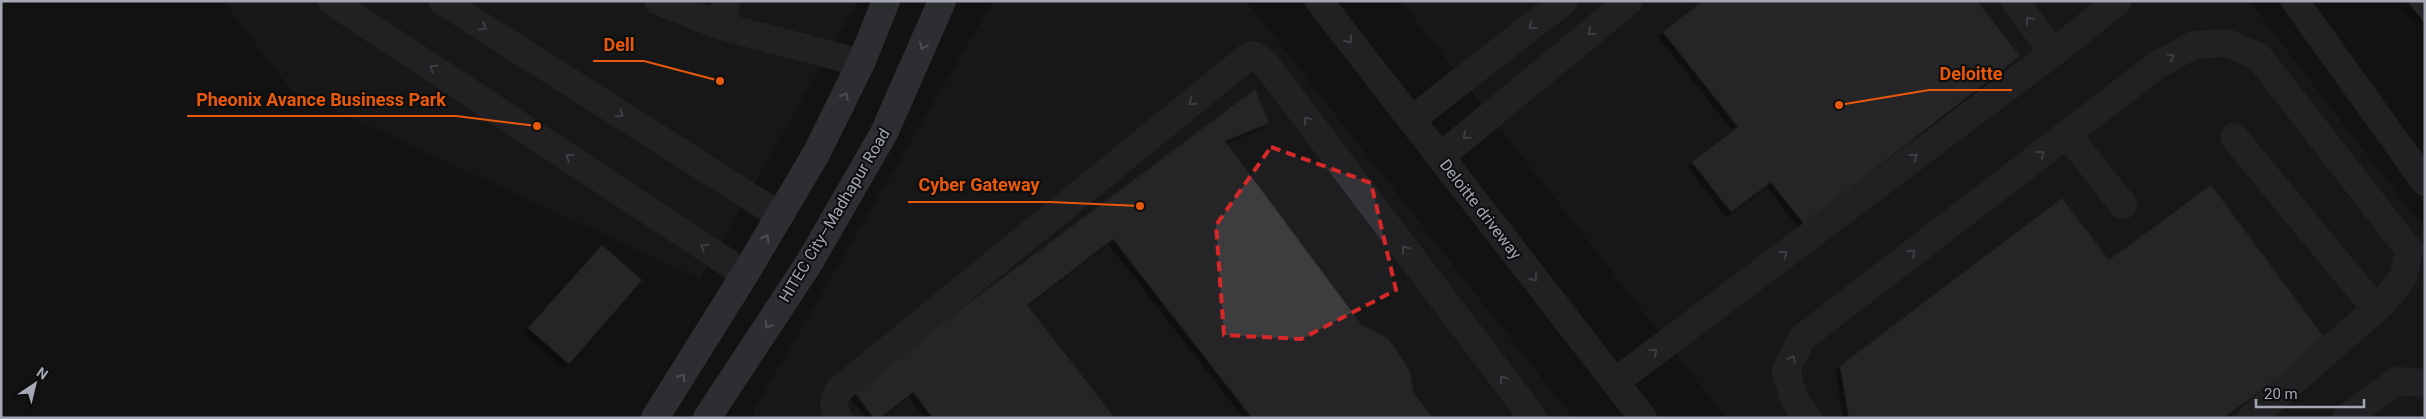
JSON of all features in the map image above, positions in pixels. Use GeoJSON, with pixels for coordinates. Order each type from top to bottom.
{"type":"FeatureCollection","features":[{"type":"Feature","properties":{"kind":"main road"},"geometry":{"type":"LineString","coordinates":[[655,418],[745,274],[816,154],[861,63],[886,1]]}},
{"type":"Feature","properties":{"kind":"main road","name":"HITEC City–Madhapur Road"},"geometry":{"type":"LineString","coordinates":[[707,418],[810,263],[884,133],[942,1]]}},
{"type":"Feature","properties":{"kind":"street"},"geometry":{"type":"LineString","coordinates":[[331,1],[745,274]]}},
{"type":"Feature","properties":{"kind":"street"},"geometry":{"type":"LineString","coordinates":[[442,1],[779,215]]}},
{"type":"Feature","properties":{"kind":"street"},"geometry":{"type":"LineString","coordinates":[[658,1],[724,14],[861,63]]}},
{"type":"Feature","properties":{"kind":"street","name":"Deloitte driveway"},"geometry":{"type":"LineString","coordinates":[[1319,1],[1643,418]]}},
{"type":"Feature","properties":{"kind":"street"},"geometry":{"type":"LineString","coordinates":[[1411,120],[1564,1]]}},
{"type":"Feature","properties":{"kind":"street"},"geometry":{"type":"LineString","coordinates":[[1440,156],[1629,1]]}},
{"type":"Feature","properties":{"kind":"street"},"geometry":{"type":"LineString","coordinates":[[2015,1],[2053,53]]}},
{"type":"Feature","properties":{"kind":"street"},"geometry":{"type":"LineString","coordinates":[[1616,382],[2053,53],[2118,1]]}},
{"type":"Feature","properties":{"kind":"street"},"geometry":{"type":"LineString","coordinates":[[2295,1],[2425,182]]}},
{"type":"Feature","properties":{"kind":"street"},"geometry":{"type":"LineString","coordinates":[[1808,418],[1794,399],[1786,370],[1802,338],[2157,65],[2194,45],[2227,43],[2259,57],[2409,250],[2403,278],[2376,309],[2251,418]]}},
{"type":"Feature","properties":{"kind":"street"},"geometry":{"type":"LineString","coordinates":[[839,418],[833,407],[834,398],[839,390],[1249,56],[1254,55],[1264,62],[1532,418]]}},
{"type":"Feature","properties":{"kind":"street"},"geometry":{"type":"LineString","coordinates":[[2067,134],[2123,205]]}},
{"type":"Feature","properties":{"kind":"street"},"geometry":{"type":"LineString","coordinates":[[2234,137],[2376,309]]}},
{"type":"Feature","properties":{"kind":"street"},"geometry":{"type":"LineString","coordinates":[[2346,418],[2397,381],[2425,383]]}},
{"type":"Feature","properties":{"kind":"highlighted area"},"geometry":{"type":"Polygon","coordinates":[[[1271,147],[1371,183],[1396,290],[1301,339],[1224,335],[1216,225],[1271,147]]]}},
{"type":"Feature","properties":{"kind":"shaded area"},"geometry":{"type":"Polygon","coordinates":[[[223,1],[858,1],[700,279],[291,90],[223,1]]]}},
{"type":"Feature","properties":{"kind":"shaded area"},"geometry":{"type":"Polygon","coordinates":[[[993,1],[1246,1],[1573,418],[758,418],[753,411],[993,1]]]}},
{"type":"Feature","properties":{"kind":"shaded area"},"geometry":{"type":"Polygon","coordinates":[[[1401,1],[2249,1],[2425,230],[2425,418],[1726,418],[1401,1]]]}},
{"type":"Feature","properties":{"kind":"building"},"geometry":{"type":"Polygon","coordinates":[[[1703,1],[1977,1],[2020,56],[1804,224],[1771,182],[1731,212],[1692,162],[1738,127],[1663,32],[1703,1]]]}},
{"type":"Feature","properties":{"kind":"building"},"geometry":{"type":"Polygon","coordinates":[[[2407,1],[2425,1],[2425,23],[2407,1]]]}},
{"type":"Feature","properties":{"kind":"building"},"geometry":{"type":"Polygon","coordinates":[[[1255,89],[1269,123],[1225,141],[1361,324],[1389,339],[1410,371],[1414,394],[1433,418],[1252,418],[1113,239],[1027,305],[1115,418],[933,418],[913,392],[880,418],[874,418],[853,390],[1255,89]]]}},
{"type":"Feature","properties":{"kind":"building"},"geometry":{"type":"Polygon","coordinates":[[[2211,185],[2327,341],[2224,418],[1849,418],[1840,366],[2062,198],[2109,260],[2211,185]]]}},
{"type":"Feature","properties":{"kind":"building"},"geometry":{"type":"Polygon","coordinates":[[[602,245],[642,280],[569,364],[528,328],[602,245]]]}},
{"type":"Feature","properties":{"kind":"place","name":"Dell"},"geometry":{"type":"Point","coordinates":[720,81]}},
{"type":"Feature","properties":{"kind":"place","name":"Deloitte"},"geometry":{"type":"Point","coordinates":[1839,105]}},
{"type":"Feature","properties":{"kind":"place","name":"Pheonix Avance Business Park"},"geometry":{"type":"Point","coordinates":[537,126]}},
{"type":"Feature","properties":{"kind":"place","name":"Cyber Gateway"},"geometry":{"type":"Point","coordinates":[1140,206]}}]}
